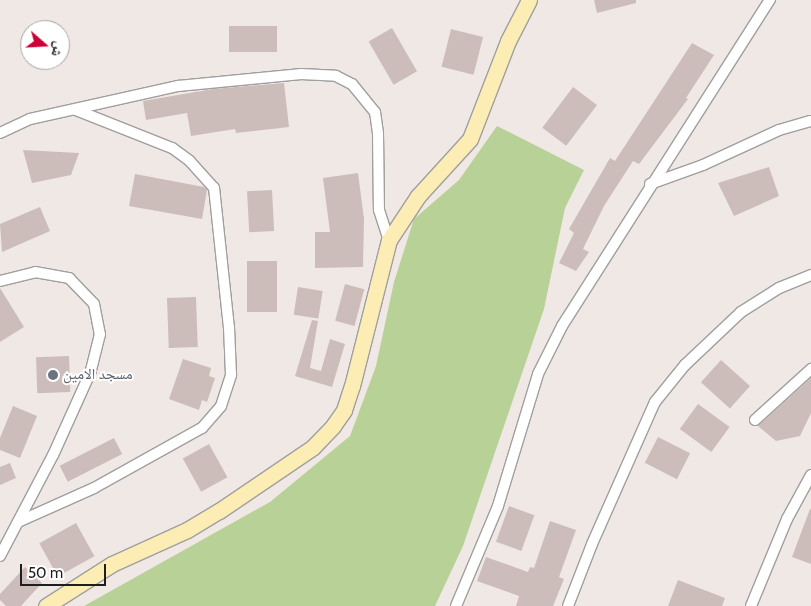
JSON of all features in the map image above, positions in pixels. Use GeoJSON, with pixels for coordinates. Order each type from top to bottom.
{"type":"FeatureCollection","features":[{"type":"Feature","properties":{"kind":"street"},"geometry":{"type":"LineString","coordinates":[[46,606],[112,564],[187,530],[219,511],[325,436],[344,410],[352,386],[390,240],[418,196],[470,139],[508,41],[529,0]]}},
{"type":"Feature","properties":{"kind":"street"},"geometry":{"type":"LineString","coordinates":[[456,606],[498,506],[546,357],[582,292],[770,0]]}},
{"type":"Feature","properties":{"kind":"street"},"geometry":{"type":"LineString","coordinates":[[0,133],[30,119],[178,86],[301,74],[336,76],[352,84],[375,112],[379,210],[390,240]]}},
{"type":"Feature","properties":{"kind":"street"},"geometry":{"type":"LineString","coordinates":[[18,522],[94,488],[202,428],[221,406],[231,375],[229,328],[214,188],[190,161],[172,148],[76,110]]}},
{"type":"Feature","properties":{"kind":"street"},"geometry":{"type":"LineString","coordinates":[[650,184],[811,120]]}},
{"type":"Feature","properties":{"kind":"street"},"geometry":{"type":"LineString","coordinates":[[0,281],[35,272],[69,278],[94,304],[100,334],[91,371],[0,556]]}},
{"type":"Feature","properties":{"kind":"street"},"geometry":{"type":"LineString","coordinates":[[568,606],[636,440],[666,388],[717,332],[741,312],[780,288],[811,275]]}},
{"type":"Feature","properties":{"kind":"street"},"geometry":{"type":"LineString","coordinates":[[755,420],[811,369]]}},
{"type":"Feature","properties":{"kind":"street"},"geometry":{"type":"LineString","coordinates":[[751,606],[787,519],[811,475]]}},
{"type":"Feature","properties":{"kind":"green space"},"geometry":{"type":"Polygon","coordinates":[[[497,126],[584,170],[565,208],[544,309],[463,546],[435,606],[84,606],[270,502],[350,436],[376,366],[394,282],[414,219],[459,180],[497,126]]]}},
{"type":"Feature","properties":{"kind":"building"},"geometry":{"type":"Polygon","coordinates":[[[594,0],[636,0],[636,3],[597,13],[594,0]]]}},
{"type":"Feature","properties":{"kind":"building"},"geometry":{"type":"Polygon","coordinates":[[[229,26],[277,26],[277,52],[229,52],[229,26]]]}},
{"type":"Feature","properties":{"kind":"building"},"geometry":{"type":"Polygon","coordinates":[[[392,28],[417,71],[394,85],[369,42],[392,28]]]}},
{"type":"Feature","properties":{"kind":"building"},"geometry":{"type":"Polygon","coordinates":[[[451,29],[483,37],[474,75],[442,67],[451,29]]]}},
{"type":"Feature","properties":{"kind":"building"},"geometry":{"type":"Polygon","coordinates":[[[692,43],[714,55],[686,98],[688,99],[639,164],[633,161],[604,206],[583,249],[589,252],[576,271],[559,263],[574,233],[569,229],[610,158],[615,161],[692,43]]]}},
{"type":"Feature","properties":{"kind":"building"},"geometry":{"type":"Polygon","coordinates":[[[284,83],[289,127],[236,133],[235,129],[191,136],[187,113],[146,120],[143,101],[213,89],[284,83]]]}},
{"type":"Feature","properties":{"kind":"building"},"geometry":{"type":"Polygon","coordinates":[[[573,87],[597,105],[566,146],[542,128],[573,87]]]}},
{"type":"Feature","properties":{"kind":"building"},"geometry":{"type":"Polygon","coordinates":[[[23,150],[79,153],[71,175],[32,183],[23,150]]]}},
{"type":"Feature","properties":{"kind":"building"},"geometry":{"type":"Polygon","coordinates":[[[769,167],[779,196],[734,216],[718,183],[769,167]]]}},
{"type":"Feature","properties":{"kind":"building"},"geometry":{"type":"Polygon","coordinates":[[[358,173],[364,219],[363,267],[315,268],[315,232],[330,232],[323,178],[358,173]]]}},
{"type":"Feature","properties":{"kind":"building"},"geometry":{"type":"Polygon","coordinates":[[[135,174],[204,187],[207,190],[202,219],[129,206],[135,174]]]}},
{"type":"Feature","properties":{"kind":"building"},"geometry":{"type":"Polygon","coordinates":[[[272,190],[274,231],[249,232],[247,191],[272,190]]]}},
{"type":"Feature","properties":{"kind":"building"},"geometry":{"type":"Polygon","coordinates":[[[40,207],[50,231],[2,252],[0,224],[40,207]]]}},
{"type":"Feature","properties":{"kind":"building"},"geometry":{"type":"Polygon","coordinates":[[[247,261],[277,261],[277,312],[247,312],[247,261]]]}},
{"type":"Feature","properties":{"kind":"building"},"geometry":{"type":"Polygon","coordinates":[[[345,284],[364,289],[354,326],[335,321],[345,284]]]}},
{"type":"Feature","properties":{"kind":"building"},"geometry":{"type":"Polygon","coordinates":[[[298,287],[323,291],[318,319],[294,315],[298,287]]]}},
{"type":"Feature","properties":{"kind":"building"},"geometry":{"type":"Polygon","coordinates":[[[0,288],[24,327],[0,342],[0,288]]]}},
{"type":"Feature","properties":{"kind":"building"},"geometry":{"type":"Polygon","coordinates":[[[196,297],[198,347],[169,348],[167,298],[196,297]]]}},
{"type":"Feature","properties":{"kind":"building"},"geometry":{"type":"Polygon","coordinates":[[[312,320],[318,321],[310,368],[321,371],[330,339],[345,344],[332,387],[295,376],[312,320]]]}},
{"type":"Feature","properties":{"kind":"building","name":"مسجد الامين"},"geometry":{"type":"Polygon","coordinates":[[[69,356],[70,392],[37,393],[36,357],[69,356]]]}},
{"type":"Feature","properties":{"kind":"building"},"geometry":{"type":"Polygon","coordinates":[[[183,359],[211,368],[209,376],[215,378],[207,402],[202,400],[199,410],[169,399],[183,359]]]}},
{"type":"Feature","properties":{"kind":"building"},"geometry":{"type":"Polygon","coordinates":[[[721,360],[750,386],[730,408],[701,382],[721,360]]]}},
{"type":"Feature","properties":{"kind":"building"},"geometry":{"type":"Polygon","coordinates":[[[811,378],[811,413],[800,436],[776,441],[758,426],[811,378]]]}},
{"type":"Feature","properties":{"kind":"building"},"geometry":{"type":"Polygon","coordinates":[[[698,404],[730,427],[711,452],[680,429],[698,404]]]}},
{"type":"Feature","properties":{"kind":"building"},"geometry":{"type":"Polygon","coordinates":[[[13,406],[37,416],[20,458],[0,450],[0,438],[13,406]]]}},
{"type":"Feature","properties":{"kind":"building"},"geometry":{"type":"Polygon","coordinates":[[[658,437],[690,453],[677,479],[645,463],[658,437]]]}},
{"type":"Feature","properties":{"kind":"building"},"geometry":{"type":"Polygon","coordinates":[[[114,438],[122,454],[68,482],[60,466],[114,438]]]}},
{"type":"Feature","properties":{"kind":"building"},"geometry":{"type":"Polygon","coordinates":[[[209,444],[227,477],[201,492],[183,459],[209,444]]]}},
{"type":"Feature","properties":{"kind":"building"},"geometry":{"type":"Polygon","coordinates":[[[10,463],[16,478],[0,485],[0,467],[10,463]]]}},
{"type":"Feature","properties":{"kind":"building"},"geometry":{"type":"Polygon","coordinates":[[[509,506],[534,515],[521,551],[496,542],[509,506]]]}},
{"type":"Feature","properties":{"kind":"building"},"geometry":{"type":"Polygon","coordinates":[[[811,509],[811,564],[792,557],[811,509]]]}},
{"type":"Feature","properties":{"kind":"building"},"geometry":{"type":"Polygon","coordinates":[[[550,521],[576,530],[559,577],[564,579],[553,606],[516,606],[519,596],[477,581],[486,557],[528,572],[530,567],[534,568],[550,521]]]}},
{"type":"Feature","properties":{"kind":"building"},"geometry":{"type":"Polygon","coordinates":[[[76,523],[94,556],[58,577],[39,543],[76,523]]]}},
{"type":"Feature","properties":{"kind":"building"},"geometry":{"type":"Polygon","coordinates":[[[25,567],[42,583],[21,606],[6,606],[0,600],[0,594],[25,567]]]}},
{"type":"Feature","properties":{"kind":"building"},"geometry":{"type":"Polygon","coordinates":[[[678,580],[725,598],[722,606],[668,606],[678,580]]]}},
{"type":"Feature","properties":{"kind":"place","name":"مسجد الامين"},"geometry":{"type":"Point","coordinates":[53,375]}}]}
